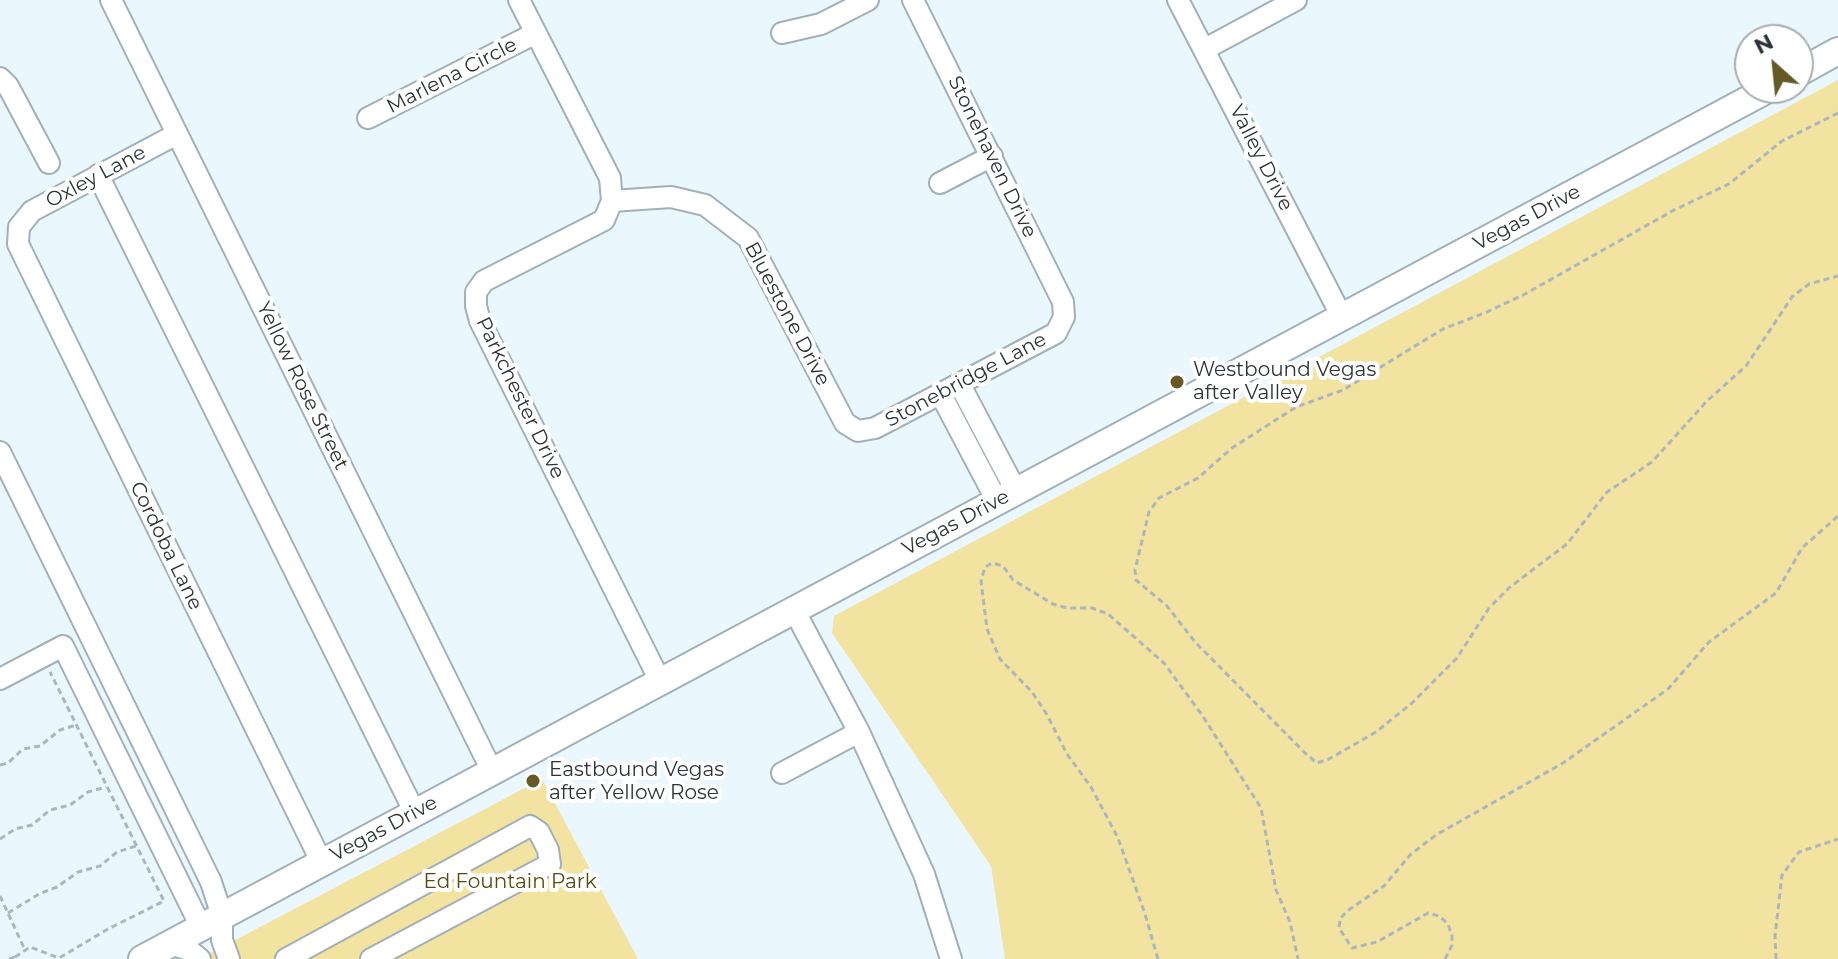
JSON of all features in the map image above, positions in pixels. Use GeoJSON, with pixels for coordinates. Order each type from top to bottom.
{"type":"FeatureCollection","features":[{"type":"Feature","properties":{"kind":"main road"},"geometry":{"type":"LineString","coordinates":[[1814,64],[1838,51]]}},
{"type":"Feature","properties":{"kind":"main road","name":"Vegas Drive"},"geometry":{"type":"LineString","coordinates":[[142,959],[1740,104]]}},
{"type":"Feature","properties":{"kind":"street","name":"Yellow Rose Street"},"geometry":{"type":"LineString","coordinates":[[111,0],[492,771]]}},
{"type":"Feature","properties":{"kind":"street"},"geometry":{"type":"LineString","coordinates":[[519,0],[610,178],[612,201]]}},
{"type":"Feature","properties":{"kind":"street"},"geometry":{"type":"LineString","coordinates":[[782,33],[821,24],[868,0]]}},
{"type":"Feature","properties":{"kind":"street","name":"Stonehaven Drive"},"geometry":{"type":"LineString","coordinates":[[913,0],[1063,302],[1064,317]]}},
{"type":"Feature","properties":{"kind":"street","name":"Valley Drive"},"geometry":{"type":"LineString","coordinates":[[1178,0],[1342,317]]}},
{"type":"Feature","properties":{"kind":"street"},"geometry":{"type":"LineString","coordinates":[[1205,49],[1296,0]]}},
{"type":"Feature","properties":{"kind":"street","name":"Marlena Circle"},"geometry":{"type":"LineString","coordinates":[[368,118],[536,33]]}},
{"type":"Feature","properties":{"kind":"street"},"geometry":{"type":"LineString","coordinates":[[0,78],[8,86],[49,163]]}},
{"type":"Feature","properties":{"kind":"street","name":"Oxley Lane"},"geometry":{"type":"LineString","coordinates":[[10,225],[177,134]]}},
{"type":"Feature","properties":{"kind":"street"},"geometry":{"type":"LineString","coordinates":[[940,183],[992,156]]}},
{"type":"Feature","properties":{"kind":"street"},"geometry":{"type":"LineString","coordinates":[[98,175],[415,813]]}},
{"type":"Feature","properties":{"kind":"street","name":"Bluestone Drive"},"geometry":{"type":"LineString","coordinates":[[612,201],[671,197],[705,205],[748,238],[845,423],[858,431]]}},
{"type":"Feature","properties":{"kind":"street","name":"Parkchester Drive"},"geometry":{"type":"LineString","coordinates":[[612,201],[604,220],[484,281],[476,292],[476,306],[480,321],[660,681]]}},
{"type":"Feature","properties":{"kind":"street","name":"Cordoba Lane"},"geometry":{"type":"LineString","coordinates":[[10,225],[322,863]]}},
{"type":"Feature","properties":{"kind":"street","name":"Stonebridge Lane"},"geometry":{"type":"LineString","coordinates":[[858,431],[875,428],[1056,333],[1064,317]]}},
{"type":"Feature","properties":{"kind":"street"},"geometry":{"type":"LineString","coordinates":[[959,383],[1007,496]]}},
{"type":"Feature","properties":{"kind":"street"},"geometry":{"type":"LineString","coordinates":[[940,393],[1007,496]]}},
{"type":"Feature","properties":{"kind":"street"},"geometry":{"type":"LineString","coordinates":[[0,452],[211,882],[212,922]]}},
{"type":"Feature","properties":{"kind":"street"},"geometry":{"type":"LineString","coordinates":[[794,610],[859,732],[924,874],[951,959]]}},
{"type":"Feature","properties":{"kind":"street"},"geometry":{"type":"LineString","coordinates":[[0,679],[63,646],[222,940],[229,959]]}},
{"type":"Feature","properties":{"kind":"street"},"geometry":{"type":"LineString","coordinates":[[782,773],[859,732]]}},
{"type":"Feature","properties":{"kind":"street"},"geometry":{"type":"LineString","coordinates":[[286,959],[530,826],[544,839],[550,864],[371,959]]}},
{"type":"Feature","properties":{"kind":"street"},"geometry":{"type":"LineString","coordinates":[[170,944],[189,950],[200,959]]}},
{"type":"Feature","properties":{"kind":"path"},"geometry":{"type":"LineString","coordinates":[[1838,113],[1782,141],[1729,184],[1674,210],[1525,294],[1443,329],[1343,390],[1296,407],[1232,448],[1198,478],[1159,498],[1149,512],[1135,570],[1136,580],[1167,606],[1195,642],[1305,753],[1317,763],[1329,759],[1376,732],[1412,703],[1457,658],[1489,608],[1510,587],[1567,544],[1607,492],[1652,462],[1707,401],[1746,366],[1792,297],[1809,284],[1838,276]]}},
{"type":"Feature","properties":{"kind":"path"},"geometry":{"type":"LineString","coordinates":[[1445,959],[1452,945],[1452,936],[1448,924],[1439,916],[1428,913],[1377,942],[1352,948],[1339,928],[1340,919],[1384,886],[1411,854],[1436,835],[1563,763],[1668,689],[1709,642],[1776,593],[1802,548],[1838,516]]}},
{"type":"Feature","properties":{"kind":"path"},"geometry":{"type":"LineString","coordinates":[[1158,959],[1118,838],[1046,713],[1032,692],[1000,659],[987,629],[981,581],[985,567],[992,563],[1003,566],[1013,580],[1053,604],[1067,608],[1092,608],[1108,614],[1164,663],[1202,715],[1261,808],[1276,890],[1290,922],[1298,959]]}},
{"type":"Feature","properties":{"kind":"path"},"geometry":{"type":"LineString","coordinates":[[9,959],[30,947],[59,958],[164,901],[46,665]]}},
{"type":"Feature","properties":{"kind":"path"},"geometry":{"type":"LineString","coordinates":[[0,765],[8,763],[23,749],[40,746],[60,730],[76,725]]}},
{"type":"Feature","properties":{"kind":"path"},"geometry":{"type":"LineString","coordinates":[[0,839],[15,829],[32,825],[50,810],[70,805],[88,792],[107,787]]}},
{"type":"Feature","properties":{"kind":"path"},"geometry":{"type":"LineString","coordinates":[[1776,959],[1776,922],[1782,875],[1799,852],[1838,839]]}},
{"type":"Feature","properties":{"kind":"path"},"geometry":{"type":"LineString","coordinates":[[8,913],[78,872],[100,866],[117,852],[136,846]]}},
{"type":"Feature","properties":{"kind":"path"},"geometry":{"type":"LineString","coordinates":[[0,896],[25,950]]}},
{"type":"Feature","properties":{"kind":"green space"},"geometry":{"type":"Polygon","coordinates":[[[1838,80],[1838,959],[1005,959],[991,866],[832,633],[834,616],[1793,104],[1814,104],[1814,93],[1838,80]]]}},
{"type":"Feature","properties":{"kind":"green space","name":"Ed Fountain Park"},"geometry":{"type":"Polygon","coordinates":[[[542,779],[638,959],[199,959],[542,779]]]}},
{"type":"Feature","properties":{"kind":"place","name":"Westbound Vegas after Valley"},"geometry":{"type":"Point","coordinates":[1177,382]}},
{"type":"Feature","properties":{"kind":"place","name":"Eastbound Vegas after Yellow Rose"},"geometry":{"type":"Point","coordinates":[533,781]}}]}
